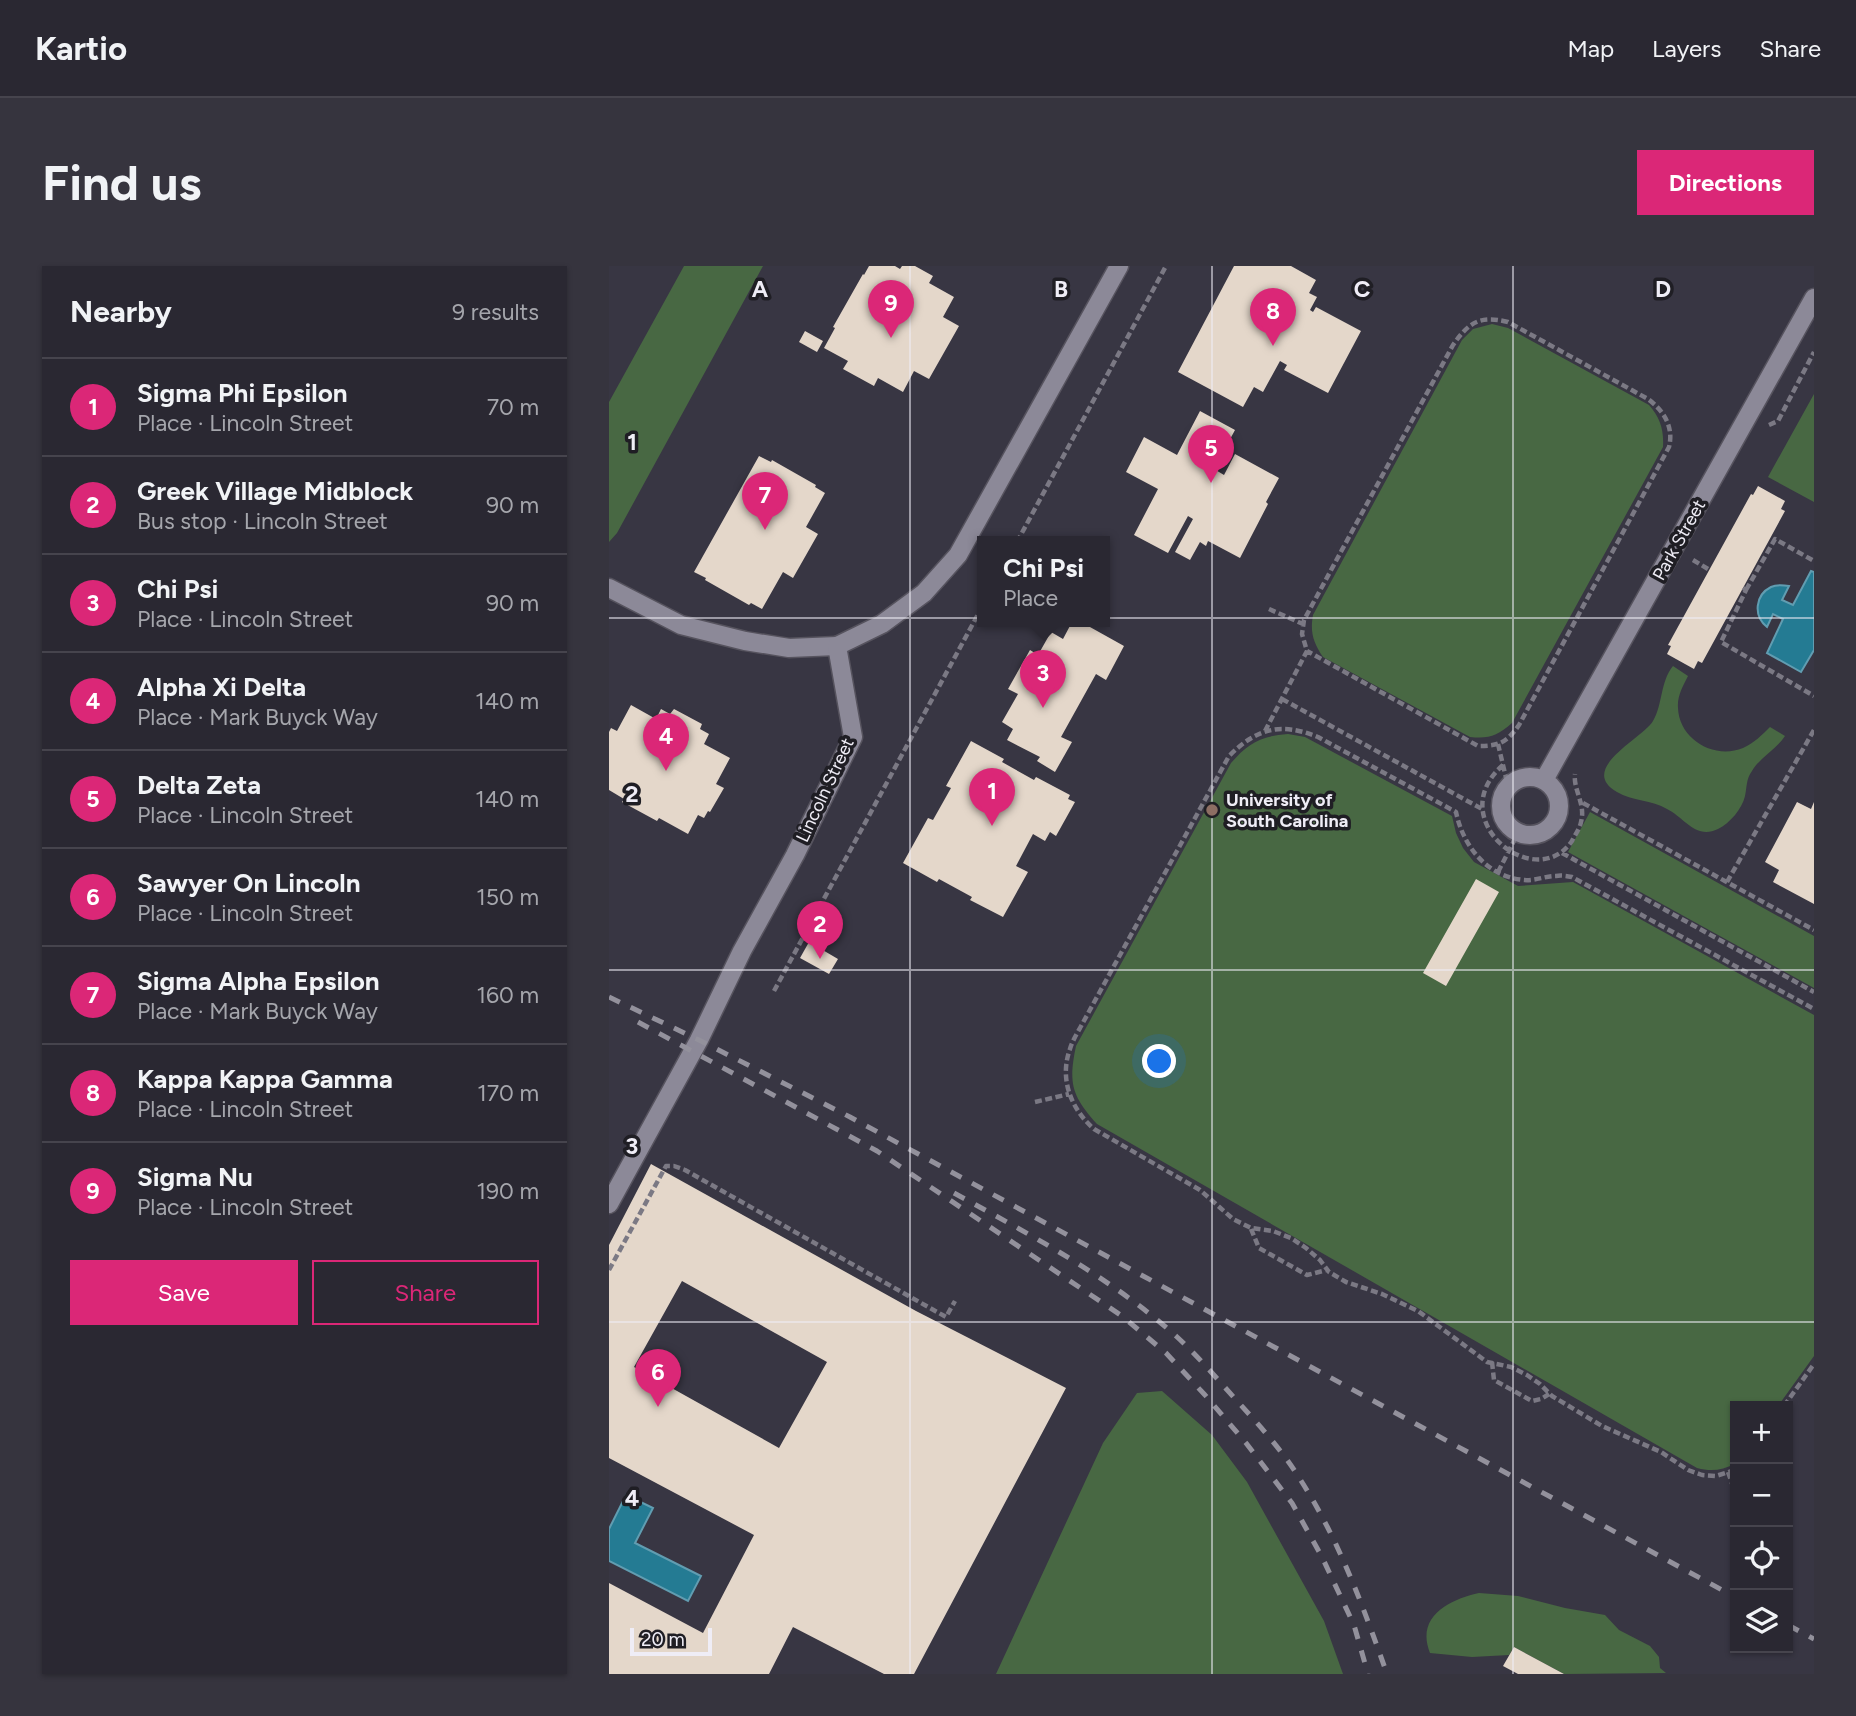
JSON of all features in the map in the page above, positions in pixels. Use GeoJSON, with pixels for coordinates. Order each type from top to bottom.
{"type":"FeatureCollection","features":[{"type":"Feature","properties":{"kind":"street"},"geometry":{"type":"LineString","coordinates":[[609,588],[681,625],[745,641],[789,648],[837,646],[882,624],[924,593],[958,555],[1119,266]]}},
{"type":"Feature","properties":{"kind":"street","name":"Park Street"},"geometry":{"type":"LineString","coordinates":[[1544,780],[1814,298]]}},
{"type":"Feature","properties":{"kind":"street","name":"Lincoln Street"},"geometry":{"type":"LineString","coordinates":[[609,1204],[699,1040],[853,737],[837,646]]}},
{"type":"Feature","properties":{"kind":"street"},"geometry":{"type":"LineString","coordinates":[[1526,777],[1544,780],[1557,795],[1558,816],[1553,824],[1546,831],[1526,836],[1509,827],[1500,811],[1500,801],[1508,786],[1526,777]]}},
{"type":"Feature","properties":{"kind":"path"},"geometry":{"type":"LineString","coordinates":[[1020,536],[1166,266]]}},
{"type":"Feature","properties":{"kind":"path"},"geometry":{"type":"LineString","coordinates":[[1265,732],[1307,651],[1302,634],[1304,620],[1464,330],[1477,321],[1493,318],[1508,322],[1648,398],[1659,407],[1667,420],[1671,440],[1669,447],[1511,736],[1498,744],[1478,746],[1307,651]]}},
{"type":"Feature","properties":{"kind":"path"},"geometry":{"type":"LineString","coordinates":[[1814,561],[1775,539],[1745,589],[1721,642],[1814,696]]}},
{"type":"Feature","properties":{"kind":"path"},"geometry":{"type":"LineString","coordinates":[[1693,560],[1708,569]]}},
{"type":"Feature","properties":{"kind":"path"},"geometry":{"type":"LineString","coordinates":[[1269,609],[1303,624]]}},
{"type":"Feature","properties":{"kind":"path"},"geometry":{"type":"LineString","coordinates":[[773,991],[977,616]]}},
{"type":"Feature","properties":{"kind":"path"},"geometry":{"type":"LineString","coordinates":[[1282,699],[1482,808]]}},
{"type":"Feature","properties":{"kind":"path"},"geometry":{"type":"LineString","coordinates":[[1730,1478],[1728,1472],[1709,1476],[1688,1470],[1661,1452],[1590,1419],[1549,1394],[1527,1375],[1511,1367],[1487,1362],[1419,1311],[1383,1294],[1346,1282],[1327,1270],[1320,1260],[1291,1238],[1273,1231],[1251,1228],[1233,1219],[1200,1190],[1084,1121],[1069,1094],[1066,1063],[1080,1028],[1229,756],[1241,743],[1253,736],[1281,729],[1301,730],[1318,737],[1456,812],[1467,845],[1476,856],[1498,872],[1510,878],[1526,880],[1572,877],[1814,1009]]}},
{"type":"Feature","properties":{"kind":"path"},"geometry":{"type":"LineString","coordinates":[[1727,882],[1814,730]]}},
{"type":"Feature","properties":{"kind":"path"},"geometry":{"type":"LineString","coordinates":[[1498,744],[1508,786]]}},
{"type":"Feature","properties":{"kind":"path"},"geometry":{"type":"LineString","coordinates":[[1503,765],[1487,782],[1482,808],[1488,829],[1501,846],[1509,851],[1532,860],[1550,858],[1562,853],[1581,822],[1582,803],[1814,930]]}},
{"type":"Feature","properties":{"kind":"path"},"geometry":{"type":"LineString","coordinates":[[1498,872],[1518,833]]}},
{"type":"Feature","properties":{"kind":"path"},"geometry":{"type":"LineString","coordinates":[[1562,853],[1814,992]]}},
{"type":"Feature","properties":{"kind":"path"},"geometry":{"type":"LineString","coordinates":[[1035,1102],[1069,1094]]}},
{"type":"Feature","properties":{"kind":"path"},"geometry":{"type":"LineString","coordinates":[[609,1270],[666,1166],[674,1166],[946,1317],[955,1301]]}},
{"type":"Feature","properties":{"kind":"path"},"geometry":{"type":"LineString","coordinates":[[1251,1228],[1259,1248],[1307,1275],[1327,1270]]}},
{"type":"Feature","properties":{"kind":"path"},"geometry":{"type":"LineString","coordinates":[[1492,1362],[1494,1380],[1532,1401],[1549,1394]]}},
{"type":"Feature","properties":{"kind":"path"},"geometry":{"type":"LineString","coordinates":[[1788,1401],[1814,1364]]}},
{"type":"Feature","properties":{"kind":"green space"},"geometry":{"type":"Polygon","coordinates":[[[684,266],[763,266],[617,533],[609,542],[609,402],[684,266]]]}},
{"type":"Feature","properties":{"kind":"green space"},"geometry":{"type":"Polygon","coordinates":[[[1492,324],[1508,328],[1649,405],[1661,424],[1663,447],[1512,723],[1493,736],[1477,738],[1470,737],[1323,657],[1315,642],[1312,627],[1313,615],[1462,340],[1473,329],[1492,324]]]}},
{"type":"Feature","properties":{"kind":"green space"},"geometry":{"type":"Polygon","coordinates":[[[1814,394],[1814,502],[1768,477],[1814,394]]]}},
{"type":"Feature","properties":{"kind":"green space"},"geometry":{"type":"Polygon","coordinates":[[[1673,666],[1688,676],[1678,699],[1678,708],[1685,729],[1700,744],[1710,749],[1732,751],[1751,744],[1770,727],[1785,736],[1750,774],[1745,796],[1735,815],[1727,823],[1710,832],[1697,830],[1661,806],[1617,792],[1607,783],[1604,774],[1616,755],[1653,721],[1666,679],[1673,666]]]}},
{"type":"Feature","properties":{"kind":"green space"},"geometry":{"type":"Polygon","coordinates":[[[1288,734],[1305,737],[1452,816],[1463,848],[1474,862],[1518,886],[1573,882],[1814,1015],[1814,1356],[1782,1401],[1730,1401],[1730,1466],[1717,1470],[1697,1468],[1097,1124],[1082,1105],[1074,1089],[1073,1080],[1076,1046],[1231,763],[1243,750],[1270,737],[1288,734]]]}},
{"type":"Feature","properties":{"kind":"green space"},"geometry":{"type":"Polygon","coordinates":[[[1590,812],[1814,936],[1814,988],[1568,852],[1590,812]]]}},
{"type":"Feature","properties":{"kind":"green space"},"geometry":{"type":"Polygon","coordinates":[[[1162,1391],[1212,1435],[1247,1482],[1324,1621],[1343,1674],[996,1674],[1103,1443],[1137,1393],[1162,1391]]]}},
{"type":"Feature","properties":{"kind":"green space"},"geometry":{"type":"Polygon","coordinates":[[[1479,1593],[1518,1596],[1605,1615],[1619,1630],[1650,1646],[1659,1657],[1660,1668],[1666,1673],[1564,1674],[1514,1647],[1509,1655],[1472,1657],[1430,1653],[1427,1629],[1438,1611],[1457,1600],[1479,1593]]]}},
{"type":"Feature","properties":{"kind":"water"},"geometry":{"type":"Polygon","coordinates":[[[1811,571],[1814,572],[1814,650],[1801,672],[1767,653],[1783,619],[1773,614],[1767,627],[1759,617],[1758,606],[1766,591],[1780,585],[1789,586],[1782,600],[1793,605],[1811,571]]]}},
{"type":"Feature","properties":{"kind":"water"},"geometry":{"type":"Polygon","coordinates":[[[626,1495],[653,1508],[635,1543],[701,1576],[688,1601],[609,1561],[609,1529],[626,1495]]]}},
{"type":"Feature","properties":{"kind":"building"},"geometry":{"type":"Polygon","coordinates":[[[869,266],[895,266],[900,269],[902,266],[915,266],[933,276],[929,283],[954,297],[943,317],[959,326],[929,379],[914,371],[903,392],[878,378],[874,386],[843,369],[848,361],[824,348],[835,328],[833,327],[869,266]]]}},
{"type":"Feature","properties":{"kind":"building"},"geometry":{"type":"Polygon","coordinates":[[[1234,266],[1291,266],[1316,280],[1309,293],[1317,297],[1310,310],[1313,312],[1316,307],[1361,331],[1328,393],[1284,370],[1287,365],[1280,361],[1263,392],[1254,387],[1243,407],[1178,372],[1234,266]]]}},
{"type":"Feature","properties":{"kind":"building"},"geometry":{"type":"Polygon","coordinates":[[[805,331],[823,341],[817,352],[799,342],[805,331]]]}},
{"type":"Feature","properties":{"kind":"building"},"geometry":{"type":"Polygon","coordinates":[[[1200,411],[1235,430],[1214,469],[1224,475],[1235,454],[1279,478],[1240,558],[1208,541],[1206,546],[1200,542],[1190,560],[1175,552],[1193,519],[1188,516],[1168,553],[1134,535],[1158,489],[1126,472],[1144,437],[1177,455],[1200,411]]]}},
{"type":"Feature","properties":{"kind":"building"},"geometry":{"type":"Polygon","coordinates":[[[759,456],[771,462],[772,460],[825,493],[806,527],[818,534],[793,578],[783,572],[762,609],[751,603],[749,605],[694,572],[759,456]]]}},
{"type":"Feature","properties":{"kind":"building"},"geometry":{"type":"Polygon","coordinates":[[[1758,486],[1785,501],[1781,509],[1785,511],[1702,663],[1698,661],[1694,669],[1667,654],[1671,646],[1668,645],[1751,494],[1753,495],[1758,486]]]}},
{"type":"Feature","properties":{"kind":"building"},"geometry":{"type":"Polygon","coordinates":[[[1069,627],[1090,627],[1124,646],[1106,680],[1096,674],[1061,737],[1072,742],[1055,772],[1037,761],[1040,757],[1007,740],[1013,729],[1002,722],[1018,694],[1008,689],[1030,650],[1038,655],[1051,632],[1063,639],[1069,627]]]}},
{"type":"Feature","properties":{"kind":"building"},"geometry":{"type":"Polygon","coordinates":[[[631,705],[656,719],[661,709],[670,714],[674,709],[702,724],[700,729],[709,734],[704,744],[730,758],[716,784],[724,788],[710,812],[708,811],[704,818],[698,815],[688,834],[622,802],[624,799],[609,790],[609,732],[611,728],[617,731],[631,705]]]}},
{"type":"Feature","properties":{"kind":"building"},"geometry":{"type":"Polygon","coordinates":[[[971,741],[1034,780],[1036,777],[1070,795],[1068,799],[1075,802],[1056,836],[1050,832],[1045,841],[1033,834],[1016,866],[1028,872],[1003,917],[970,900],[972,897],[939,879],[937,882],[903,863],[928,818],[933,820],[951,788],[946,786],[971,741]]]}},
{"type":"Feature","properties":{"kind":"building"},"geometry":{"type":"Polygon","coordinates":[[[1797,802],[1811,809],[1814,802],[1814,904],[1773,882],[1779,870],[1765,862],[1797,802]]]}},
{"type":"Feature","properties":{"kind":"building"},"geometry":{"type":"Polygon","coordinates":[[[1476,879],[1499,892],[1446,986],[1423,973],[1476,879]]]}},
{"type":"Feature","properties":{"kind":"building"},"geometry":{"type":"Polygon","coordinates":[[[809,942],[838,959],[829,974],[800,958],[809,942]]]}},
{"type":"Feature","properties":{"kind":"building"},"geometry":{"type":"Polygon","coordinates":[[[651,1164],[916,1311],[1066,1388],[914,1674],[884,1674],[793,1627],[769,1674],[609,1674],[609,1583],[703,1633],[754,1535],[609,1458],[609,1245],[651,1164]],[[682,1281],[634,1367],[779,1448],[827,1362],[682,1281]]]}},
{"type":"Feature","properties":{"kind":"building"},"geometry":{"type":"Polygon","coordinates":[[[1514,1647],[1564,1674],[1518,1674],[1503,1666],[1514,1647]]]}},
{"type":"Feature","properties":{"kind":"railway"},"geometry":{"type":"LineString","coordinates":[[609,997],[850,1117],[1730,1594]]}},
{"type":"Feature","properties":{"kind":"railway"},"geometry":{"type":"LineString","coordinates":[[638,1022],[877,1151],[1122,1316],[1166,1353],[1246,1443],[1292,1503],[1322,1557],[1354,1625],[1368,1674]]}},
{"type":"Feature","properties":{"kind":"railway"},"geometry":{"type":"LineString","coordinates":[[954,1193],[1069,1258],[1151,1315],[1192,1352],[1262,1428],[1291,1466],[1325,1523],[1349,1572],[1387,1674]]}},
{"type":"Feature","properties":{"kind":"railway"},"geometry":{"type":"LineString","coordinates":[[1793,1628],[1814,1639]]}},
{"type":"Feature","properties":{"kind":"place","name":"Sigma Nu"},"geometry":{"type":"Point","coordinates":[891,338]}},
{"type":"Feature","properties":{"kind":"place","name":"Kappa Kappa Gamma"},"geometry":{"type":"Point","coordinates":[1273,346]}},
{"type":"Feature","properties":{"kind":"place","name":"Delta Zeta"},"geometry":{"type":"Point","coordinates":[1211,483]}},
{"type":"Feature","properties":{"kind":"place","name":"Sigma Alpha Epsilon"},"geometry":{"type":"Point","coordinates":[765,530]}},
{"type":"Feature","properties":{"kind":"place","name":"Chi Psi"},"geometry":{"type":"Point","coordinates":[1043,708]}},
{"type":"Feature","properties":{"kind":"place","name":"Alpha Xi Delta"},"geometry":{"type":"Point","coordinates":[666,771]}},
{"type":"Feature","properties":{"kind":"place","name":"University of South Carolina"},"geometry":{"type":"Point","coordinates":[1212,810]}},
{"type":"Feature","properties":{"kind":"place","name":"Sigma Phi Epsilon"},"geometry":{"type":"Point","coordinates":[992,826]}},
{"type":"Feature","properties":{"kind":"place","name":"Greek Village Midblock"},"geometry":{"type":"Point","coordinates":[820,959]}},
{"type":"Feature","properties":{"kind":"place","name":"Sawyer On Lincoln"},"geometry":{"type":"Point","coordinates":[658,1407]}}]}
